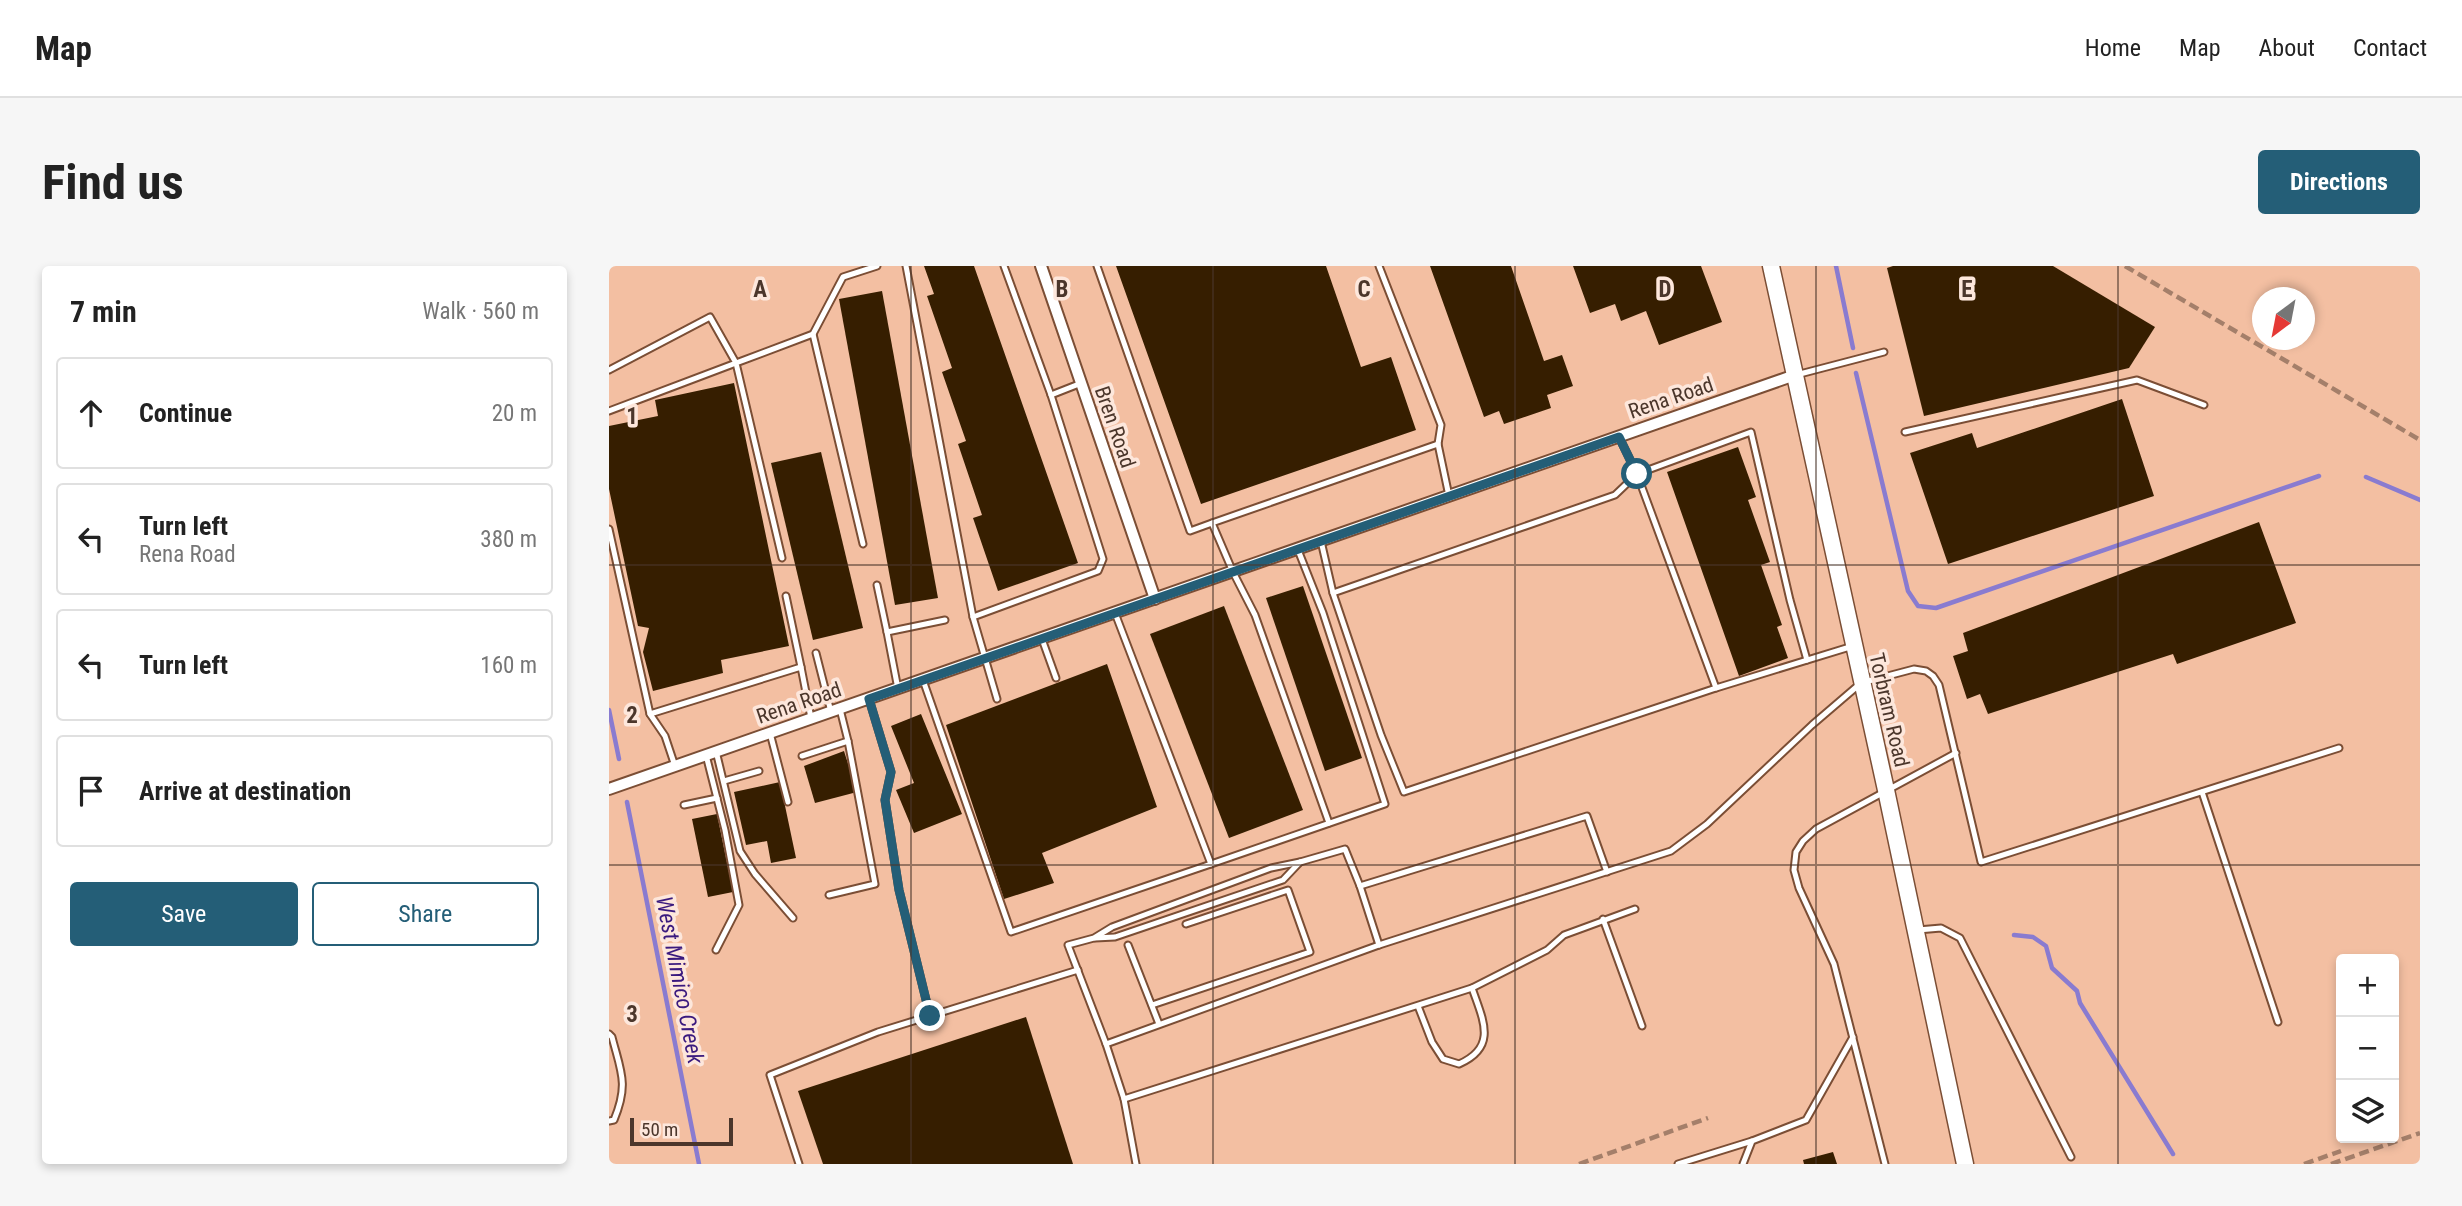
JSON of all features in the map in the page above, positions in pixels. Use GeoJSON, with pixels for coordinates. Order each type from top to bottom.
{"type":"FeatureCollection","features":[{"type":"Feature","properties":{"kind":"main road","name":"Torbram Road"},"geometry":{"type":"LineString","coordinates":[[1771,266],[1965,1164]]}},
{"type":"Feature","properties":{"kind":"street","name":"Bren Road"},"geometry":{"type":"LineString","coordinates":[[1041,266],[1079,384],[1155,599]]}},
{"type":"Feature","properties":{"kind":"street","name":"Rena Road"},"geometry":{"type":"LineString","coordinates":[[609,789],[1795,375]]}},
{"type":"Feature","properties":{"kind":"lane"},"geometry":{"type":"LineString","coordinates":[[863,544],[813,334],[843,277],[877,266]]}},
{"type":"Feature","properties":{"kind":"lane"},"geometry":{"type":"LineString","coordinates":[[906,266],[973,617],[997,699]]}},
{"type":"Feature","properties":{"kind":"lane"},"geometry":{"type":"LineString","coordinates":[[973,617],[1098,571],[1103,559],[1051,395],[1004,266]]}},
{"type":"Feature","properties":{"kind":"lane"},"geometry":{"type":"LineString","coordinates":[[1097,266],[1190,531],[1438,444]]}},
{"type":"Feature","properties":{"kind":"lane"},"geometry":{"type":"LineString","coordinates":[[1379,266],[1441,425],[1438,444],[1449,496]]}},
{"type":"Feature","properties":{"kind":"lane"},"geometry":{"type":"LineString","coordinates":[[609,370],[710,317],[736,363],[782,558]]}},
{"type":"Feature","properties":{"kind":"lane"},"geometry":{"type":"LineString","coordinates":[[609,411],[813,334]]}},
{"type":"Feature","properties":{"kind":"lane"},"geometry":{"type":"LineString","coordinates":[[1795,375],[1884,352]]}},
{"type":"Feature","properties":{"kind":"lane"},"geometry":{"type":"LineString","coordinates":[[1905,432],[2137,380],[2204,405]]}},
{"type":"Feature","properties":{"kind":"lane"},"geometry":{"type":"LineString","coordinates":[[1051,395],[1079,384]]}},
{"type":"Feature","properties":{"kind":"lane"},"geometry":{"type":"LineString","coordinates":[[1332,593],[1615,495],[1637,474],[1751,432],[1790,600],[1807,660]]}},
{"type":"Feature","properties":{"kind":"lane"},"geometry":{"type":"LineString","coordinates":[[1619,437],[1637,474],[1716,688]]}},
{"type":"Feature","properties":{"kind":"lane"},"geometry":{"type":"LineString","coordinates":[[1212,523],[1255,615],[1329,823]]}},
{"type":"Feature","properties":{"kind":"lane"},"geometry":{"type":"LineString","coordinates":[[609,529],[650,714],[665,736],[675,766]]}},
{"type":"Feature","properties":{"kind":"lane"},"geometry":{"type":"LineString","coordinates":[[1321,541],[1332,593],[1381,735],[1404,792],[1716,688],[1853,646]]}},
{"type":"Feature","properties":{"kind":"lane"},"geometry":{"type":"LineString","coordinates":[[923,680],[1011,932],[1385,804],[1323,613],[1298,549]]}},
{"type":"Feature","properties":{"kind":"lane"},"geometry":{"type":"LineString","coordinates":[[877,585],[898,689]]}},
{"type":"Feature","properties":{"kind":"lane"},"geometry":{"type":"LineString","coordinates":[[786,596],[811,718]]}},
{"type":"Feature","properties":{"kind":"lane"},"geometry":{"type":"LineString","coordinates":[[1115,613],[1211,864]]}},
{"type":"Feature","properties":{"kind":"lane"},"geometry":{"type":"LineString","coordinates":[[887,632],[945,620]]}},
{"type":"Feature","properties":{"kind":"lane"},"geometry":{"type":"LineString","coordinates":[[1042,639],[1056,678]]}},
{"type":"Feature","properties":{"kind":"lane"},"geometry":{"type":"LineString","coordinates":[[816,653],[848,741],[875,884],[829,895]]}},
{"type":"Feature","properties":{"kind":"lane"},"geometry":{"type":"LineString","coordinates":[[650,714],[801,667]]}},
{"type":"Feature","properties":{"kind":"lane"},"geometry":{"type":"LineString","coordinates":[[1106,1044],[1379,945],[1671,851],[1692,837],[1861,683],[1913,669],[1927,671],[1939,685],[1981,862],[2339,748]]}},
{"type":"Feature","properties":{"kind":"lane"},"geometry":{"type":"LineString","coordinates":[[869,699],[891,772],[885,800],[899,890],[930,1016]]}},
{"type":"Feature","properties":{"kind":"lane"},"geometry":{"type":"LineString","coordinates":[[770,733],[788,802]]}},
{"type":"Feature","properties":{"kind":"lane"},"geometry":{"type":"LineString","coordinates":[[802,756],[848,741]]}},
{"type":"Feature","properties":{"kind":"lane"},"geometry":{"type":"LineString","coordinates":[[711,753],[724,782],[740,850],[755,874],[793,918]]}},
{"type":"Feature","properties":{"kind":"lane"},"geometry":{"type":"LineString","coordinates":[[711,753],[717,798],[739,905],[716,950]]}},
{"type":"Feature","properties":{"kind":"lane"},"geometry":{"type":"LineString","coordinates":[[1885,1164],[1834,964],[1798,888],[1794,870],[1796,852],[1816,829],[1956,753]]}},
{"type":"Feature","properties":{"kind":"lane"},"geometry":{"type":"LineString","coordinates":[[724,782],[759,771]]}},
{"type":"Feature","properties":{"kind":"lane"},"geometry":{"type":"LineString","coordinates":[[2201,792],[2278,1022]]}},
{"type":"Feature","properties":{"kind":"lane"},"geometry":{"type":"LineString","coordinates":[[684,805],[717,798]]}},
{"type":"Feature","properties":{"kind":"lane"},"geometry":{"type":"LineString","coordinates":[[1360,886],[1587,816],[1607,872]]}},
{"type":"Feature","properties":{"kind":"lane"},"geometry":{"type":"LineString","coordinates":[[1094,938],[1112,927],[1271,868],[1345,849],[1379,945]]}},
{"type":"Feature","properties":{"kind":"lane"},"geometry":{"type":"LineString","coordinates":[[1136,1164],[1124,1099],[1068,945],[1094,938],[1115,937],[1283,880],[1300,862]]}},
{"type":"Feature","properties":{"kind":"lane"},"geometry":{"type":"LineString","coordinates":[[1152,1005],[1310,953],[1289,890],[1186,924]]}},
{"type":"Feature","properties":{"kind":"lane"},"geometry":{"type":"LineString","coordinates":[[1124,1099],[1472,988],[1547,950],[1564,935],[1635,909]]}},
{"type":"Feature","properties":{"kind":"lane"},"geometry":{"type":"LineString","coordinates":[[1603,919],[1642,1026]]}},
{"type":"Feature","properties":{"kind":"lane"},"geometry":{"type":"LineString","coordinates":[[1914,930],[1941,928],[1960,939],[2071,1157]]}},
{"type":"Feature","properties":{"kind":"lane"},"geometry":{"type":"LineString","coordinates":[[1128,944],[1159,1024]]}},
{"type":"Feature","properties":{"kind":"lane"},"geometry":{"type":"LineString","coordinates":[[799,1164],[771,1075],[878,1032],[1078,970]]}},
{"type":"Feature","properties":{"kind":"lane"},"geometry":{"type":"LineString","coordinates":[[1418,1006],[1431,1042],[1443,1059],[1459,1064],[1473,1058],[1482,1049],[1485,1032],[1472,988]]}},
{"type":"Feature","properties":{"kind":"lane"},"geometry":{"type":"LineString","coordinates":[[609,1034],[624,1080],[622,1100],[614,1119],[609,1121]]}},
{"type":"Feature","properties":{"kind":"lane"},"geometry":{"type":"LineString","coordinates":[[1678,1164],[1752,1141],[1806,1120],[1853,1037]]}},
{"type":"Feature","properties":{"kind":"lane"},"geometry":{"type":"LineString","coordinates":[[1743,1164],[1752,1141]]}},
{"type":"Feature","properties":{"kind":"building"},"geometry":{"type":"Polygon","coordinates":[[[924,266],[974,266],[1078,563],[998,591],[973,518],[982,515],[958,444],[966,441],[942,372],[952,368],[927,296],[934,294],[924,266]]]}},
{"type":"Feature","properties":{"kind":"building"},"geometry":{"type":"Polygon","coordinates":[[[1116,266],[1326,266],[1361,367],[1391,357],[1416,430],[1201,504],[1116,266]]]}},
{"type":"Feature","properties":{"kind":"building"},"geometry":{"type":"Polygon","coordinates":[[[1430,266],[1511,266],[1544,361],[1562,355],[1573,386],[1547,395],[1551,408],[1504,424],[1499,411],[1484,417],[1430,266]]]}},
{"type":"Feature","properties":{"kind":"building"},"geometry":{"type":"Polygon","coordinates":[[[1573,266],[1701,266],[1722,322],[1659,345],[1646,311],[1621,321],[1615,304],[1590,313],[1573,266]]]}},
{"type":"Feature","properties":{"kind":"building"},"geometry":{"type":"Polygon","coordinates":[[[2053,266],[2155,327],[2129,368],[1924,416],[1887,268],[2053,266]]]}},
{"type":"Feature","properties":{"kind":"building"},"geometry":{"type":"Polygon","coordinates":[[[882,291],[938,598],[895,605],[839,299],[882,291]]]}},
{"type":"Feature","properties":{"kind":"building"},"geometry":{"type":"Polygon","coordinates":[[[734,383],[789,646],[721,660],[723,673],[653,691],[643,652],[649,628],[638,626],[609,489],[609,426],[658,416],[655,400],[734,383]]]}},
{"type":"Feature","properties":{"kind":"building"},"geometry":{"type":"Polygon","coordinates":[[[2122,399],[2154,496],[1948,564],[1910,453],[1972,433],[1977,448],[2122,399]]]}},
{"type":"Feature","properties":{"kind":"building"},"geometry":{"type":"Polygon","coordinates":[[[1738,447],[1756,497],[1748,500],[1770,562],[1761,565],[1782,625],[1777,627],[1788,658],[1739,676],[1667,472],[1738,447]]]}},
{"type":"Feature","properties":{"kind":"building"},"geometry":{"type":"Polygon","coordinates":[[[821,452],[863,628],[813,640],[771,463],[821,452]]]}},
{"type":"Feature","properties":{"kind":"building"},"geometry":{"type":"Polygon","coordinates":[[[2259,522],[2296,623],[2177,664],[2173,654],[1988,714],[1980,694],[1967,699],[1953,656],[1968,651],[1963,633],[2259,522]]]}},
{"type":"Feature","properties":{"kind":"building"},"geometry":{"type":"Polygon","coordinates":[[[1303,586],[1362,758],[1325,771],[1266,598],[1303,586]]]}},
{"type":"Feature","properties":{"kind":"building"},"geometry":{"type":"Polygon","coordinates":[[[1224,606],[1303,810],[1229,838],[1150,634],[1224,606]]]}},
{"type":"Feature","properties":{"kind":"building"},"geometry":{"type":"Polygon","coordinates":[[[1107,664],[1157,807],[1042,853],[1054,883],[1004,899],[946,725],[1107,664]]]}},
{"type":"Feature","properties":{"kind":"building"},"geometry":{"type":"Polygon","coordinates":[[[921,714],[962,814],[914,833],[896,790],[914,783],[891,726],[921,714]]]}},
{"type":"Feature","properties":{"kind":"building"},"geometry":{"type":"Polygon","coordinates":[[[844,751],[857,792],[815,803],[804,766],[844,751]]]}},
{"type":"Feature","properties":{"kind":"building"},"geometry":{"type":"Polygon","coordinates":[[[780,782],[796,858],[771,863],[767,841],[746,845],[734,792],[780,782]]]}},
{"type":"Feature","properties":{"kind":"building"},"geometry":{"type":"Polygon","coordinates":[[[717,814],[733,892],[708,897],[692,819],[717,814]]]}},
{"type":"Feature","properties":{"kind":"building"},"geometry":{"type":"Polygon","coordinates":[[[1026,1017],[1073,1164],[823,1164],[798,1091],[1026,1017]]]}},
{"type":"Feature","properties":{"kind":"building"},"geometry":{"type":"Polygon","coordinates":[[[1833,1152],[1837,1164],[1804,1164],[1803,1160],[1833,1152]]]}},
{"type":"Feature","properties":{"kind":"waterway"},"geometry":{"type":"LineString","coordinates":[[1836,266],[1853,348]]}},
{"type":"Feature","properties":{"kind":"waterway"},"geometry":{"type":"LineString","coordinates":[[1856,373],[1908,591],[1918,606],[1936,608],[2319,476]]}},
{"type":"Feature","properties":{"kind":"waterway"},"geometry":{"type":"LineString","coordinates":[[2366,477],[2420,500]]}},
{"type":"Feature","properties":{"kind":"waterway","name":"West Mimico Creek"},"geometry":{"type":"LineString","coordinates":[[609,710],[619,759]]}},
{"type":"Feature","properties":{"kind":"waterway","name":"West Mimico Creek"},"geometry":{"type":"LineString","coordinates":[[627,802],[699,1164]]}},
{"type":"Feature","properties":{"kind":"waterway"},"geometry":{"type":"LineString","coordinates":[[2014,935],[2033,937],[2046,946],[2052,968],[2077,991],[2080,1003],[2173,1154]]}},
{"type":"Feature","properties":{"kind":"railway"},"geometry":{"type":"LineString","coordinates":[[2125,266],[2420,440]]}},
{"type":"Feature","properties":{"kind":"railway"},"geometry":{"type":"LineString","coordinates":[[1579,1164],[1708,1118]]}},
{"type":"Feature","properties":{"kind":"railway"},"geometry":{"type":"LineString","coordinates":[[2331,1164],[2420,1133]]}},
{"type":"Feature","properties":{"kind":"railway"},"geometry":{"type":"LineString","coordinates":[[2304,1164],[2341,1151]]}},
{"type":"Feature","properties":{"kind":"route"},"geometry":{"type":"LineString","coordinates":[[930,1016],[899,890],[885,800],[891,772],[869,699],[1619,437],[1637,474]]}}]}
